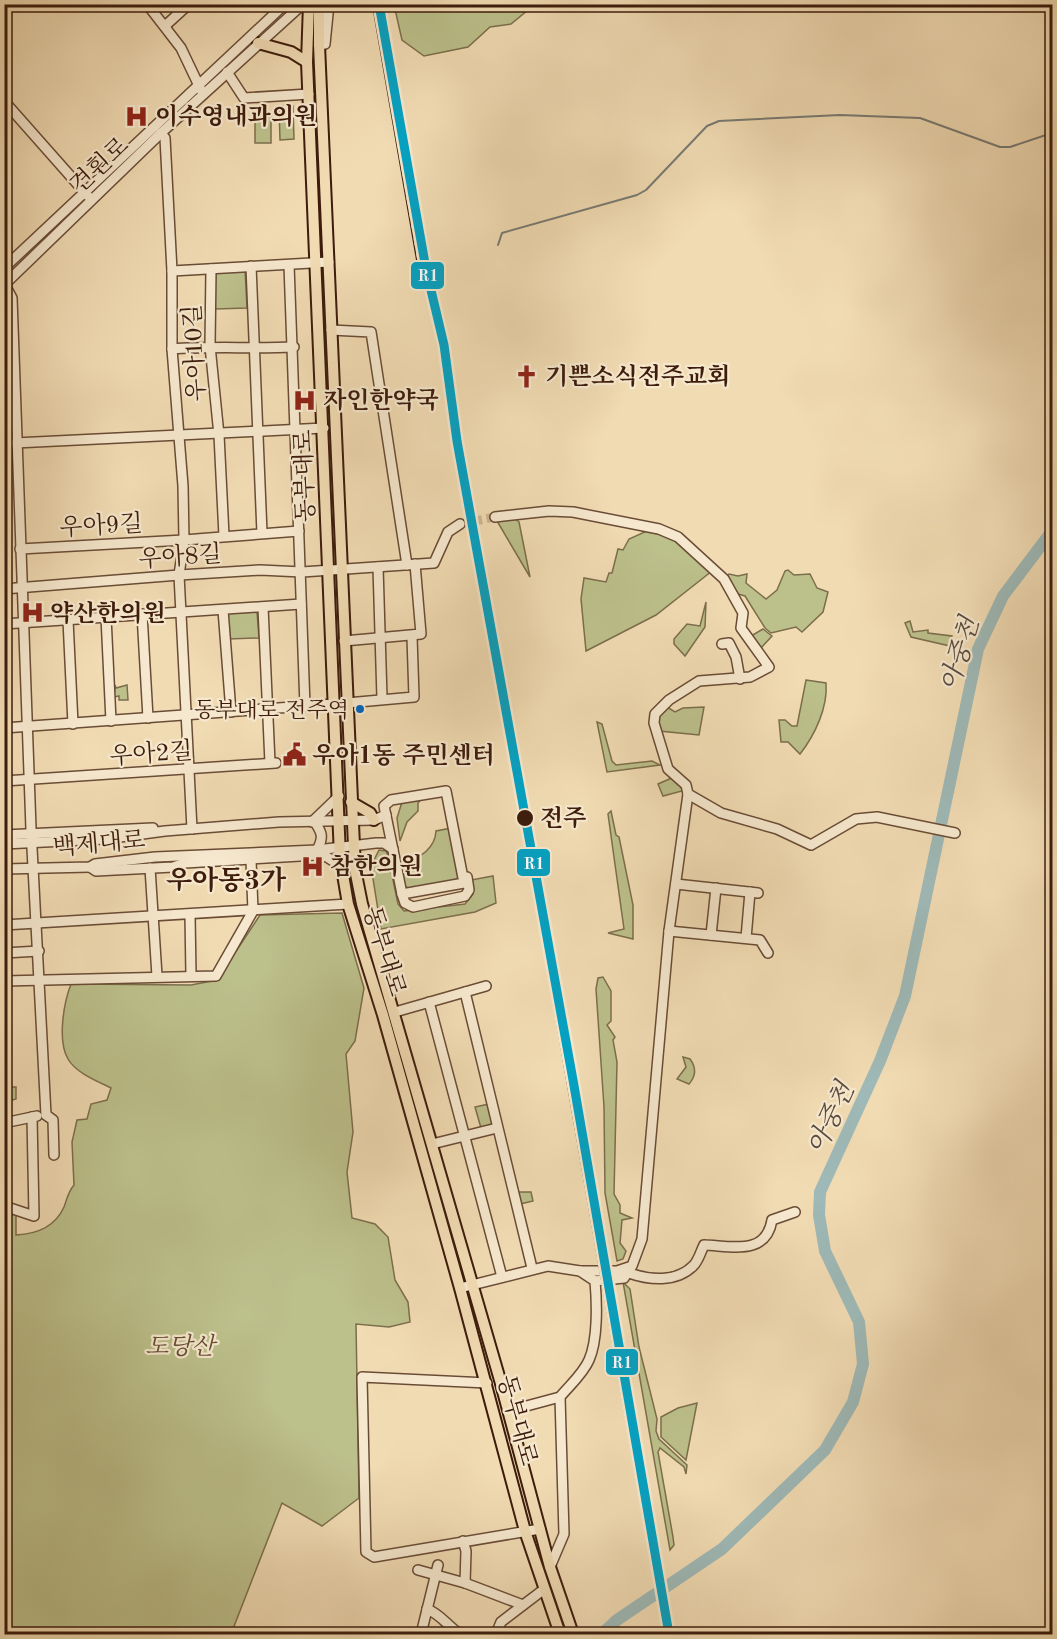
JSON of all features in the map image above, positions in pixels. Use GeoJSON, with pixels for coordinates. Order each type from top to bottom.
{"type":"FeatureCollection","features":[{"type":"Feature","properties":{"kind":"main road","name":"동부대로"},"geometry":{"type":"LineString","coordinates":[[309,4],[309,94],[342,867],[348,904],[383,1015],[487,1383],[525,1531],[560,1635]]}},
{"type":"Feature","properties":{"kind":"main road","name":"동부대로"},"geometry":{"type":"LineString","coordinates":[[320,4],[319,45],[353,846],[362,904],[395,1012],[550,1567],[571,1630]]}},
{"type":"Feature","properties":{"kind":"main road"},"geometry":{"type":"LineString","coordinates":[[258,42],[291,52],[308,62]]}},
{"type":"Feature","properties":{"kind":"main road"},"geometry":{"type":"LineString","coordinates":[[351,802],[370,813],[374,820]]}},
{"type":"Feature","properties":{"kind":"street"},"geometry":{"type":"LineString","coordinates":[[147,4],[181,48],[201,90]]}},
{"type":"Feature","properties":{"kind":"street"},"geometry":{"type":"LineString","coordinates":[[166,26],[189,4]]}},
{"type":"Feature","properties":{"kind":"street"},"geometry":{"type":"LineString","coordinates":[[4,268],[84,191],[201,90],[285,4]]}},
{"type":"Feature","properties":{"kind":"street","name":"견훤로"},"geometry":{"type":"LineString","coordinates":[[5,284],[149,146],[201,90],[227,72],[303,4]]}},
{"type":"Feature","properties":{"kind":"street"},"geometry":{"type":"LineString","coordinates":[[319,45],[325,44],[329,4]]}},
{"type":"Feature","properties":{"kind":"street"},"geometry":{"type":"LineString","coordinates":[[227,72],[244,98],[309,94]]}},
{"type":"Feature","properties":{"kind":"street"},"geometry":{"type":"LineString","coordinates":[[4,100],[91,200]]}},
{"type":"Feature","properties":{"kind":"street","name":"우아10길"},"geometry":{"type":"LineString","coordinates":[[161,133],[165,138],[164,158],[172,271],[172,349],[181,436],[184,540]]}},
{"type":"Feature","properties":{"kind":"street"},"geometry":{"type":"LineString","coordinates":[[149,146],[164,158]]}},
{"type":"Feature","properties":{"kind":"street"},"geometry":{"type":"LineString","coordinates":[[172,271],[329,262]]}},
{"type":"Feature","properties":{"kind":"street"},"geometry":{"type":"LineString","coordinates":[[289,265],[294,347],[305,706]]}},
{"type":"Feature","properties":{"kind":"street"},"geometry":{"type":"LineString","coordinates":[[251,266],[262,533]]}},
{"type":"Feature","properties":{"kind":"street","name":"우아10길"},"geometry":{"type":"LineString","coordinates":[[211,269],[210,346],[219,435],[224,536]]}},
{"type":"Feature","properties":{"kind":"street"},"geometry":{"type":"LineString","coordinates":[[5,284],[12,298],[9,314],[25,622],[31,839],[39,951],[46,1114],[53,1120],[54,1155]]}},
{"type":"Feature","properties":{"kind":"street"},"geometry":{"type":"LineString","coordinates":[[331,330],[371,332],[421,634],[411,637],[344,641]]}},
{"type":"Feature","properties":{"kind":"street"},"geometry":{"type":"LineString","coordinates":[[172,349],[210,346],[255,349],[294,347]]}},
{"type":"Feature","properties":{"kind":"street","name":"우아10길"},"geometry":{"type":"LineString","coordinates":[[15,443],[219,435],[324,428]]}},
{"type":"Feature","properties":{"kind":"street"},"geometry":{"type":"LineString","coordinates":[[495,518],[549,511],[573,512],[658,529],[678,537],[714,568],[729,586],[743,613],[741,628],[769,667],[750,677],[699,681],[669,700],[655,714],[654,723],[668,769],[686,785],[688,794],[669,931],[642,1239],[624,1278],[595,1281],[580,1271]]}},
{"type":"Feature","properties":{"kind":"street"},"geometry":{"type":"LineString","coordinates":[[411,565],[434,563],[448,532],[460,524]]}},
{"type":"Feature","properties":{"kind":"street","name":"우아9길"},"geometry":{"type":"LineString","coordinates":[[20,549],[299,531]]}},
{"type":"Feature","properties":{"kind":"street"},"geometry":{"type":"LineString","coordinates":[[184,540],[179,574],[192,830]]}},
{"type":"Feature","properties":{"kind":"street","name":"우아8길"},"geometry":{"type":"LineString","coordinates":[[4,589],[179,574],[260,570],[302,572],[411,565]]}},
{"type":"Feature","properties":{"kind":"street"},"geometry":{"type":"LineString","coordinates":[[378,567],[382,698]]}},
{"type":"Feature","properties":{"kind":"street"},"geometry":{"type":"LineString","coordinates":[[4,624],[301,604]]}},
{"type":"Feature","properties":{"kind":"street"},"geometry":{"type":"LineString","coordinates":[[263,607],[268,709]]}},
{"type":"Feature","properties":{"kind":"street"},"geometry":{"type":"LineString","coordinates":[[223,610],[231,712]]}},
{"type":"Feature","properties":{"kind":"street"},"geometry":{"type":"LineString","coordinates":[[142,614],[148,718]]}},
{"type":"Feature","properties":{"kind":"street"},"geometry":{"type":"LineString","coordinates":[[106,617],[111,721]]}},
{"type":"Feature","properties":{"kind":"street"},"geometry":{"type":"LineString","coordinates":[[68,620],[73,724]]}},
{"type":"Feature","properties":{"kind":"street"},"geometry":{"type":"LineString","coordinates":[[346,703],[382,698],[414,697],[411,637]]}},
{"type":"Feature","properties":{"kind":"street"},"geometry":{"type":"LineString","coordinates":[[722,644],[729,643],[740,679]]}},
{"type":"Feature","properties":{"kind":"street"},"geometry":{"type":"LineString","coordinates":[[4,728],[334,704]]}},
{"type":"Feature","properties":{"kind":"street","name":"우아2길"},"geometry":{"type":"LineString","coordinates":[[4,781],[273,763],[268,709]]}},
{"type":"Feature","properties":{"kind":"street"},"geometry":{"type":"LineString","coordinates":[[450,786],[469,890],[465,896],[413,907],[405,903],[384,806],[391,800],[400,792],[450,786]]}},
{"type":"Feature","properties":{"kind":"street"},"geometry":{"type":"LineString","coordinates":[[391,800],[446,791],[464,883],[402,894]]}},
{"type":"Feature","properties":{"kind":"street"},"geometry":{"type":"LineString","coordinates":[[688,794],[721,813],[777,829],[811,845],[856,819],[877,817],[953,833]]}},
{"type":"Feature","properties":{"kind":"street"},"geometry":{"type":"LineString","coordinates":[[317,850],[322,838],[322,830],[314,822],[339,796]]}},
{"type":"Feature","properties":{"kind":"street","name":"백제대로"},"geometry":{"type":"LineString","coordinates":[[4,844],[31,839],[163,827],[165,831],[314,822],[352,822],[374,820],[386,815]]}},
{"type":"Feature","properties":{"kind":"street","name":"백제대로"},"geometry":{"type":"LineString","coordinates":[[4,835],[31,839]]}},
{"type":"Feature","properties":{"kind":"street","name":"백제대로"},"geometry":{"type":"LineString","coordinates":[[4,869],[90,867],[95,864],[139,859],[317,850],[384,843],[393,849]]}},
{"type":"Feature","properties":{"kind":"street"},"geometry":{"type":"LineString","coordinates":[[266,859],[277,852],[289,858]]}},
{"type":"Feature","properties":{"kind":"street"},"geometry":{"type":"LineString","coordinates":[[185,863],[317,855],[327,857],[342,867]]}},
{"type":"Feature","properties":{"kind":"street"},"geometry":{"type":"LineString","coordinates":[[90,867],[96,871],[173,867],[196,856],[208,862]]}},
{"type":"Feature","properties":{"kind":"street"},"geometry":{"type":"LineString","coordinates":[[8,980],[216,975],[254,911],[251,860]]}},
{"type":"Feature","properties":{"kind":"street"},"geometry":{"type":"LineString","coordinates":[[150,868],[157,976]]}},
{"type":"Feature","properties":{"kind":"street"},"geometry":{"type":"LineString","coordinates":[[676,884],[754,893],[746,938]]}},
{"type":"Feature","properties":{"kind":"street"},"geometry":{"type":"LineString","coordinates":[[711,935],[716,888]]}},
{"type":"Feature","properties":{"kind":"street"},"geometry":{"type":"LineString","coordinates":[[4,925],[153,918],[348,904]]}},
{"type":"Feature","properties":{"kind":"street"},"geometry":{"type":"LineString","coordinates":[[190,915],[191,976]]}},
{"type":"Feature","properties":{"kind":"street"},"geometry":{"type":"LineString","coordinates":[[669,931],[760,940],[768,953]]}},
{"type":"Feature","properties":{"kind":"street"},"geometry":{"type":"LineString","coordinates":[[4,953],[39,951]]}},
{"type":"Feature","properties":{"kind":"street"},"geometry":{"type":"LineString","coordinates":[[395,1012],[486,986]]}},
{"type":"Feature","properties":{"kind":"street"},"geometry":{"type":"LineString","coordinates":[[465,992],[532,1268]]}},
{"type":"Feature","properties":{"kind":"street"},"geometry":{"type":"LineString","coordinates":[[429,1002],[502,1277]]}},
{"type":"Feature","properties":{"kind":"street"},"geometry":{"type":"LineString","coordinates":[[4,1109],[6,1123],[46,1114]]}},
{"type":"Feature","properties":{"kind":"street"},"geometry":{"type":"LineString","coordinates":[[4,1206],[34,1216],[32,1117]]}},
{"type":"Feature","properties":{"kind":"street"},"geometry":{"type":"LineString","coordinates":[[432,1144],[497,1128]]}},
{"type":"Feature","properties":{"kind":"street"},"geometry":{"type":"LineString","coordinates":[[460,1288],[532,1268],[548,1266],[580,1271],[630,1269],[648,1280],[670,1278],[693,1266],[704,1245],[744,1247],[762,1242],[770,1232],[772,1220],[795,1212]]}},
{"type":"Feature","properties":{"kind":"street"},"geometry":{"type":"LineString","coordinates":[[519,1408],[560,1397],[589,1361],[597,1311],[595,1281]]}},
{"type":"Feature","properties":{"kind":"street"},"geometry":{"type":"LineString","coordinates":[[487,1383],[362,1377],[366,1552],[374,1557],[540,1529]]}},
{"type":"Feature","properties":{"kind":"street"},"geometry":{"type":"LineString","coordinates":[[550,1567],[564,1534],[560,1397]]}},
{"type":"Feature","properties":{"kind":"street"},"geometry":{"type":"LineString","coordinates":[[463,1541],[466,1551],[465,1583]]}},
{"type":"Feature","properties":{"kind":"street"},"geometry":{"type":"LineString","coordinates":[[421,1635],[438,1565]]}},
{"type":"Feature","properties":{"kind":"street"},"geometry":{"type":"LineString","coordinates":[[418,1570],[465,1583],[523,1605]]}},
{"type":"Feature","properties":{"kind":"street"},"geometry":{"type":"LineString","coordinates":[[496,1635],[501,1622],[543,1590]]}},
{"type":"Feature","properties":{"kind":"street"},"geometry":{"type":"LineString","coordinates":[[428,1609],[444,1617],[451,1629],[460,1635]]}},
{"type":"Feature","properties":{"kind":"green space"},"geometry":{"type":"Polygon","coordinates":[[[394,4],[534,5],[511,24],[490,27],[468,47],[424,56],[402,40],[394,4]]]}},
{"type":"Feature","properties":{"kind":"green space"},"geometry":{"type":"Polygon","coordinates":[[[279,106],[293,106],[294,139],[280,140],[279,106]]]}},
{"type":"Feature","properties":{"kind":"green space"},"geometry":{"type":"Polygon","coordinates":[[[255,115],[271,115],[271,143],[255,143],[255,115]]]}},
{"type":"Feature","properties":{"kind":"green space"},"geometry":{"type":"Polygon","coordinates":[[[245,269],[247,308],[215,309],[214,270],[245,269]]]}},
{"type":"Feature","properties":{"kind":"green space"},"geometry":{"type":"Polygon","coordinates":[[[514,518],[519,522],[530,577],[497,521],[514,518]]]}},
{"type":"Feature","properties":{"kind":"green space"},"geometry":{"type":"Polygon","coordinates":[[[649,530],[678,541],[712,571],[656,615],[586,651],[581,599],[584,578],[606,582],[609,573],[612,573],[618,549],[623,550],[629,539],[649,530]]]}},
{"type":"Feature","properties":{"kind":"green space"},"geometry":{"type":"Polygon","coordinates":[[[788,570],[794,575],[810,574],[817,588],[828,592],[823,612],[802,632],[796,627],[771,633],[765,628],[745,596],[738,594],[726,577],[729,574],[738,576],[747,574],[746,583],[766,599],[777,590],[785,571],[788,570]]]}},
{"type":"Feature","properties":{"kind":"green space"},"geometry":{"type":"Polygon","coordinates":[[[706,602],[705,627],[685,656],[674,644],[674,639],[687,624],[700,626],[706,602]]]}},
{"type":"Feature","properties":{"kind":"green space"},"geometry":{"type":"Polygon","coordinates":[[[257,612],[259,638],[228,639],[227,613],[257,612]]]}},
{"type":"Feature","properties":{"kind":"green space"},"geometry":{"type":"Polygon","coordinates":[[[910,621],[913,632],[928,630],[928,633],[952,636],[950,646],[911,637],[905,623],[910,621]]]}},
{"type":"Feature","properties":{"kind":"green space"},"geometry":{"type":"Polygon","coordinates":[[[763,629],[772,636],[761,648],[751,636],[763,629]]]}},
{"type":"Feature","properties":{"kind":"green space"},"geometry":{"type":"Polygon","coordinates":[[[806,680],[826,683],[826,692],[823,711],[811,738],[800,754],[788,742],[781,742],[779,720],[785,720],[792,726],[797,726],[806,680]]]}},
{"type":"Feature","properties":{"kind":"green space"},"geometry":{"type":"Polygon","coordinates":[[[115,685],[116,688],[127,685],[128,700],[119,700],[119,696],[114,697],[115,685]]]}},
{"type":"Feature","properties":{"kind":"green space"},"geometry":{"type":"Polygon","coordinates":[[[667,707],[675,712],[683,708],[704,707],[699,735],[659,731],[658,714],[667,707]]]}},
{"type":"Feature","properties":{"kind":"green space"},"geometry":{"type":"Polygon","coordinates":[[[597,722],[602,724],[612,761],[616,765],[652,761],[660,765],[607,772],[597,722]]]}},
{"type":"Feature","properties":{"kind":"green space"},"geometry":{"type":"Polygon","coordinates":[[[674,777],[683,785],[682,791],[663,796],[658,784],[674,777]]]}},
{"type":"Feature","properties":{"kind":"green space"},"geometry":{"type":"Polygon","coordinates":[[[423,797],[418,803],[418,811],[407,822],[400,841],[397,818],[402,802],[423,797]]]}},
{"type":"Feature","properties":{"kind":"green space"},"geometry":{"type":"Polygon","coordinates":[[[611,811],[616,835],[619,837],[633,905],[633,939],[608,933],[624,929],[608,814],[611,811]]]}},
{"type":"Feature","properties":{"kind":"green space"},"geometry":{"type":"Polygon","coordinates":[[[452,828],[459,876],[455,881],[408,888],[404,886],[399,865],[424,853],[432,844],[436,831],[452,828]]]}},
{"type":"Feature","properties":{"kind":"green space"},"geometry":{"type":"Polygon","coordinates":[[[379,850],[386,851],[398,904],[404,911],[465,904],[473,894],[471,880],[493,876],[496,903],[475,912],[381,929],[371,866],[379,850]]]}},
{"type":"Feature","properties":{"kind":"green space","name":"도당산"},"geometry":{"type":"Polygon","coordinates":[[[342,913],[364,988],[355,1041],[346,1054],[353,1132],[347,1172],[352,1218],[375,1224],[388,1237],[395,1280],[408,1302],[410,1322],[389,1327],[356,1324],[359,1498],[322,1526],[282,1503],[231,1634],[5,1634],[4,1210],[16,1214],[16,1235],[38,1231],[56,1220],[74,1185],[72,1142],[77,1120],[87,1119],[91,1104],[107,1100],[111,1088],[87,1076],[68,1059],[62,1032],[71,984],[191,985],[217,980],[260,915],[342,913]]]}},
{"type":"Feature","properties":{"kind":"green space"},"geometry":{"type":"Polygon","coordinates":[[[603,977],[611,991],[611,1021],[607,1025],[615,1037],[613,1040],[617,1062],[614,1194],[620,1205],[620,1213],[632,1218],[622,1220],[620,1243],[626,1251],[623,1259],[617,1261],[605,1193],[604,1107],[596,989],[598,978],[603,977]]]}},
{"type":"Feature","properties":{"kind":"green space"},"geometry":{"type":"Polygon","coordinates":[[[683,1057],[690,1059],[694,1068],[694,1075],[689,1084],[677,1079],[686,1067],[683,1057]]]}},
{"type":"Feature","properties":{"kind":"green space"},"geometry":{"type":"Polygon","coordinates":[[[5,1087],[16,1087],[16,1099],[5,1102],[5,1087]]]}},
{"type":"Feature","properties":{"kind":"green space"},"geometry":{"type":"Polygon","coordinates":[[[489,1104],[493,1121],[490,1126],[481,1128],[475,1107],[489,1104]]]}},
{"type":"Feature","properties":{"kind":"green space"},"geometry":{"type":"Polygon","coordinates":[[[517,1192],[531,1192],[533,1201],[520,1204],[517,1192]]]}},
{"type":"Feature","properties":{"kind":"green space"},"geometry":{"type":"Polygon","coordinates":[[[623,1282],[630,1289],[639,1347],[657,1419],[656,1431],[659,1439],[687,1465],[686,1474],[684,1467],[660,1448],[658,1452],[674,1545],[670,1550],[623,1282]]]}},
{"type":"Feature","properties":{"kind":"green space"},"geometry":{"type":"Polygon","coordinates":[[[697,1403],[686,1460],[661,1437],[661,1417],[678,1408],[697,1403]]]}},
{"type":"Feature","properties":{"kind":"waterway"},"geometry":{"type":"LineString","coordinates":[[498,245],[502,233],[637,195],[646,190],[707,126],[719,121],[840,115],[920,118],[1000,147],[1010,147],[1052,133]]}},
{"type":"Feature","properties":{"kind":"waterway","name":"아중천"},"geometry":{"type":"LineString","coordinates":[[602,1634],[617,1620],[722,1549],[825,1450],[853,1402],[863,1364],[859,1322],[825,1251],[819,1215],[820,1192],[880,1061],[905,996],[978,649],[1003,596],[1052,531]]}},
{"type":"Feature","properties":{"kind":"tunnel"},"geometry":{"type":"LineString","coordinates":[[460,524],[495,517]]}},
{"type":"Feature","properties":{"kind":"railway"},"geometry":{"type":"LineString","coordinates":[[374,4],[420,270]]}},
{"type":"Feature","properties":{"kind":"railway"},"geometry":{"type":"LineString","coordinates":[[523,821],[665,1634]]}},
{"type":"Feature","properties":{"kind":"transit line","name":"R1"},"geometry":{"type":"LineString","coordinates":[[379,4],[426,269],[444,345],[457,441],[573,1080],[669,1634]]}},
{"type":"Feature","properties":{"kind":"place","name":"이수영내과의원"},"geometry":{"type":"Point","coordinates":[137,116]}},
{"type":"Feature","properties":{"kind":"place","name":"기쁜소식전주교회"},"geometry":{"type":"Point","coordinates":[527,376]}},
{"type":"Feature","properties":{"kind":"place","name":"자인한약국"},"geometry":{"type":"Point","coordinates":[305,400]}},
{"type":"Feature","properties":{"kind":"place","name":"약산한의원"},"geometry":{"type":"Point","coordinates":[32,613]}},
{"type":"Feature","properties":{"kind":"place","name":"동부대로 전주역"},"geometry":{"type":"Point","coordinates":[360,709]}},
{"type":"Feature","properties":{"kind":"place","name":"우아1동 주민센터"},"geometry":{"type":"Point","coordinates":[294,755]}},
{"type":"Feature","properties":{"kind":"place","name":"전주"},"geometry":{"type":"Point","coordinates":[525,818]}},
{"type":"Feature","properties":{"kind":"place","name":"참한의원"},"geometry":{"type":"Point","coordinates":[312,866]}},
{"type":"Feature","properties":{"kind":"district","name":"우아동3가"},"geometry":{"type":"Point","coordinates":[226,880]}}]}
